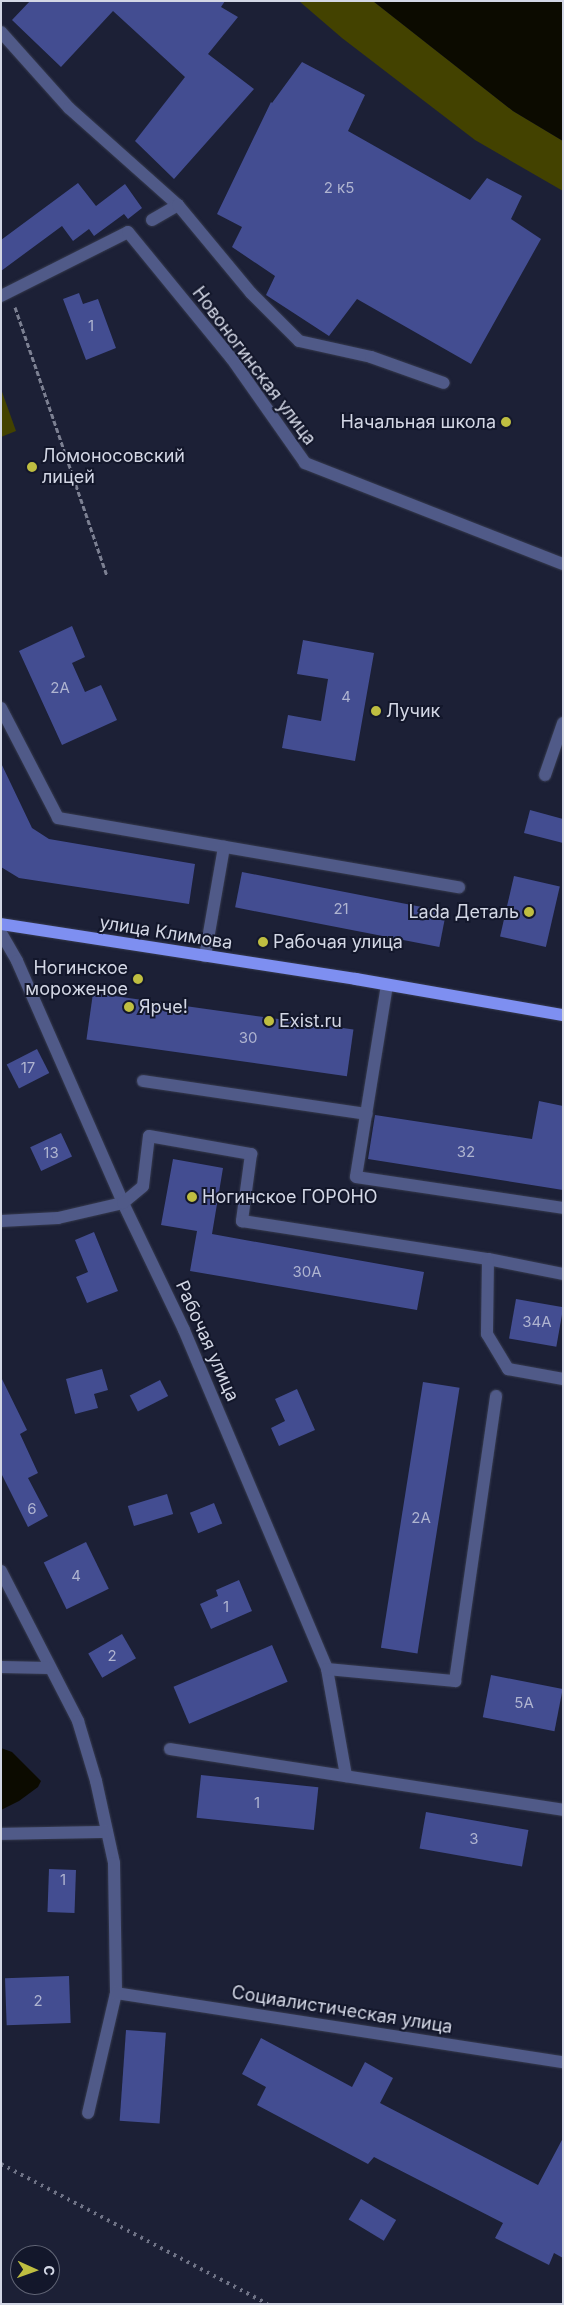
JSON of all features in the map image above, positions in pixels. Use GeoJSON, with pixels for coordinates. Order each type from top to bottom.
{"type":"FeatureCollection","features":[{"type":"Feature","properties":{"kind":"main road","name":"улица Климова"},"geometry":{"type":"LineString","coordinates":[[1,924],[563,1015]]}},
{"type":"Feature","properties":{"kind":"street"},"geometry":{"type":"LineString","coordinates":[[1,32],[69,108],[178,205],[251,293],[299,341],[371,357],[444,383]]}},
{"type":"Feature","properties":{"kind":"street"},"geometry":{"type":"LineString","coordinates":[[152,220],[178,205]]}},
{"type":"Feature","properties":{"kind":"street","name":"Новоногинская улица"},"geometry":{"type":"LineString","coordinates":[[6,294],[128,232],[232,359],[305,463],[563,564]]}},
{"type":"Feature","properties":{"kind":"street"},"geometry":{"type":"LineString","coordinates":[[1,708],[58,818],[459,887]]}},
{"type":"Feature","properties":{"kind":"street"},"geometry":{"type":"LineString","coordinates":[[545,774],[563,723]]}},
{"type":"Feature","properties":{"kind":"street"},"geometry":{"type":"LineString","coordinates":[[205,956],[224,847]]}},
{"type":"Feature","properties":{"kind":"street","name":"Рабочая улица"},"geometry":{"type":"LineString","coordinates":[[1,933],[16,960],[123,1204],[184,1330],[327,1668],[346,1776]]}},
{"type":"Feature","properties":{"kind":"street"},"geometry":{"type":"LineString","coordinates":[[387,985],[356,1177],[563,1208]]}},
{"type":"Feature","properties":{"kind":"street"},"geometry":{"type":"LineString","coordinates":[[143,1081],[367,1114]]}},
{"type":"Feature","properties":{"kind":"street"},"geometry":{"type":"LineString","coordinates":[[1,1221],[58,1218],[123,1204],[143,1186],[149,1136],[251,1154],[242,1221],[488,1259],[563,1274]]}},
{"type":"Feature","properties":{"kind":"street"},"geometry":{"type":"LineString","coordinates":[[488,1259],[488,1334],[508,1368],[563,1378]]}},
{"type":"Feature","properties":{"kind":"street"},"geometry":{"type":"LineString","coordinates":[[327,1668],[455,1682],[496,1396]]}},
{"type":"Feature","properties":{"kind":"street"},"geometry":{"type":"LineString","coordinates":[[1,1571],[49,1668],[78,1721],[96,1782],[114,1863],[116,1993],[88,2113]]}},
{"type":"Feature","properties":{"kind":"street"},"geometry":{"type":"LineString","coordinates":[[1,1667],[49,1668]]}},
{"type":"Feature","properties":{"kind":"street"},"geometry":{"type":"LineString","coordinates":[[170,1749],[563,1810]]}},
{"type":"Feature","properties":{"kind":"street"},"geometry":{"type":"LineString","coordinates":[[1,1834],[107,1832]]}},
{"type":"Feature","properties":{"kind":"street","name":"Социалистическая улица"},"geometry":{"type":"LineString","coordinates":[[116,1993],[563,2062]]}},
{"type":"Feature","properties":{"kind":"path"},"geometry":{"type":"LineString","coordinates":[[6,294],[107,576]]}},
{"type":"Feature","properties":{"kind":"shaded area"},"geometry":{"type":"Polygon","coordinates":[[[299,1],[373,1],[513,111],[563,141],[563,191],[475,140],[342,38],[299,1]]]}},
{"type":"Feature","properties":{"kind":"shaded area"},"geometry":{"type":"Polygon","coordinates":[[[373,1],[563,1],[563,141],[513,111],[373,1]]]}},
{"type":"Feature","properties":{"kind":"shaded area"},"geometry":{"type":"Polygon","coordinates":[[[1,389],[16,431],[1,437],[1,389]]]}},
{"type":"Feature","properties":{"kind":"shaded area"},"geometry":{"type":"Polygon","coordinates":[[[1,1748],[12,1752],[41,1781],[38,1787],[19,1801],[1,1810],[1,1748]]]}},
{"type":"Feature","properties":{"kind":"building"},"geometry":{"type":"Polygon","coordinates":[[[30,1],[225,1],[221,7],[238,17],[208,54],[254,89],[174,179],[135,141],[185,77],[113,11],[61,67],[12,20],[30,1]]]}},
{"type":"Feature","properties":{"kind":"building"},"geometry":{"type":"Polygon","coordinates":[[[302,62],[365,95],[348,131],[470,200],[487,178],[522,196],[511,219],[541,239],[471,364],[357,299],[329,336],[266,295],[275,276],[232,247],[242,227],[217,214],[271,102],[302,62]]]}},
{"type":"Feature","properties":{"kind":"building"},"geometry":{"type":"Polygon","coordinates":[[[78,183],[96,206],[125,184],[142,208],[128,219],[124,214],[94,236],[89,229],[73,241],[62,226],[1,271],[1,240],[78,183]]]}},
{"type":"Feature","properties":{"kind":"building"},"geometry":{"type":"Polygon","coordinates":[[[79,293],[83,304],[98,299],[116,348],[86,360],[63,299],[79,293]]]}},
{"type":"Feature","properties":{"kind":"building"},"geometry":{"type":"Polygon","coordinates":[[[72,626],[85,657],[72,663],[85,692],[101,685],[117,720],[62,745],[19,651],[72,626]]]}},
{"type":"Feature","properties":{"kind":"building"},"geometry":{"type":"Polygon","coordinates":[[[303,640],[374,653],[355,761],[282,748],[288,715],[321,721],[328,679],[297,674],[303,640]]]}},
{"type":"Feature","properties":{"kind":"building"},"geometry":{"type":"Polygon","coordinates":[[[1,763],[32,828],[49,839],[195,864],[189,904],[19,878],[1,867],[1,763]]]}},
{"type":"Feature","properties":{"kind":"building"},"geometry":{"type":"Polygon","coordinates":[[[530,810],[563,819],[563,843],[524,833],[530,810]]]}},
{"type":"Feature","properties":{"kind":"building"},"geometry":{"type":"Polygon","coordinates":[[[242,872],[446,912],[439,947],[235,907],[242,872]]]}},
{"type":"Feature","properties":{"kind":"building","name":"Lada Деталь"},"geometry":{"type":"Polygon","coordinates":[[[514,876],[560,887],[546,947],[500,936],[514,876]]]}},
{"type":"Feature","properties":{"kind":"building"},"geometry":{"type":"Polygon","coordinates":[[[93,993],[353,1030],[347,1076],[86,1040],[93,993]]]}},
{"type":"Feature","properties":{"kind":"building"},"geometry":{"type":"Polygon","coordinates":[[[37,1049],[49,1073],[19,1088],[7,1064],[37,1049]]]}},
{"type":"Feature","properties":{"kind":"building"},"geometry":{"type":"Polygon","coordinates":[[[539,1101],[563,1106],[563,1190],[368,1159],[375,1115],[532,1139],[539,1101]]]}},
{"type":"Feature","properties":{"kind":"building"},"geometry":{"type":"Polygon","coordinates":[[[61,1133],[72,1157],[41,1171],[30,1147],[61,1133]]]}},
{"type":"Feature","properties":{"kind":"building"},"geometry":{"type":"Polygon","coordinates":[[[173,1159],[223,1168],[212,1234],[424,1272],[417,1310],[190,1271],[197,1231],[161,1225],[173,1159]]]}},
{"type":"Feature","properties":{"kind":"building"},"geometry":{"type":"Polygon","coordinates":[[[94,1232],[118,1291],[87,1303],[76,1277],[88,1272],[75,1240],[94,1232]]]}},
{"type":"Feature","properties":{"kind":"building"},"geometry":{"type":"Polygon","coordinates":[[[516,1299],[563,1307],[556,1347],[509,1338],[516,1299]]]}},
{"type":"Feature","properties":{"kind":"building"},"geometry":{"type":"Polygon","coordinates":[[[102,1369],[108,1390],[94,1394],[98,1408],[75,1414],[66,1379],[102,1369]]]}},
{"type":"Feature","properties":{"kind":"building"},"geometry":{"type":"Polygon","coordinates":[[[1,1377],[27,1430],[20,1434],[38,1473],[28,1478],[48,1516],[28,1527],[1,1473],[1,1377]]]}},
{"type":"Feature","properties":{"kind":"building"},"geometry":{"type":"Polygon","coordinates":[[[160,1380],[168,1396],[138,1411],[130,1395],[160,1380]]]}},
{"type":"Feature","properties":{"kind":"building"},"geometry":{"type":"Polygon","coordinates":[[[423,1382],[460,1388],[417,1653],[381,1648],[423,1382]]]}},
{"type":"Feature","properties":{"kind":"building"},"geometry":{"type":"Polygon","coordinates":[[[297,1389],[315,1430],[279,1446],[271,1428],[285,1421],[275,1399],[297,1389]]]}},
{"type":"Feature","properties":{"kind":"building"},"geometry":{"type":"Polygon","coordinates":[[[167,1494],[173,1514],[134,1526],[128,1506],[167,1494]]]}},
{"type":"Feature","properties":{"kind":"building"},"geometry":{"type":"Polygon","coordinates":[[[214,1503],[222,1523],[198,1533],[190,1513],[214,1503]]]}},
{"type":"Feature","properties":{"kind":"building"},"geometry":{"type":"Polygon","coordinates":[[[86,1542],[109,1589],[67,1609],[44,1563],[86,1542]]]}},
{"type":"Feature","properties":{"kind":"building"},"geometry":{"type":"Polygon","coordinates":[[[239,1580],[252,1611],[211,1629],[200,1604],[218,1596],[216,1590],[239,1580]]]}},
{"type":"Feature","properties":{"kind":"building"},"geometry":{"type":"Polygon","coordinates":[[[122,1634],[136,1658],[102,1678],[88,1654],[122,1634]]]}},
{"type":"Feature","properties":{"kind":"building"},"geometry":{"type":"Polygon","coordinates":[[[272,1645],[288,1682],[189,1724],[174,1687],[272,1645]]]}},
{"type":"Feature","properties":{"kind":"building"},"geometry":{"type":"Polygon","coordinates":[[[491,1675],[563,1689],[554,1731],[483,1717],[491,1675]]]}},
{"type":"Feature","properties":{"kind":"building"},"geometry":{"type":"Polygon","coordinates":[[[201,1775],[318,1787],[314,1830],[197,1818],[201,1775]]]}},
{"type":"Feature","properties":{"kind":"building"},"geometry":{"type":"Polygon","coordinates":[[[426,1812],[528,1830],[522,1866],[420,1848],[426,1812]]]}},
{"type":"Feature","properties":{"kind":"building"},"geometry":{"type":"Polygon","coordinates":[[[49,1869],[76,1870],[74,1913],[47,1912],[49,1869]]]}},
{"type":"Feature","properties":{"kind":"building"},"geometry":{"type":"Polygon","coordinates":[[[69,1976],[71,2023],[7,2025],[5,1978],[69,1976]]]}},
{"type":"Feature","properties":{"kind":"building"},"geometry":{"type":"Polygon","coordinates":[[[126,2030],[166,2033],[160,2124],[120,2121],[126,2030]]]}},
{"type":"Feature","properties":{"kind":"building"},"geometry":{"type":"Polygon","coordinates":[[[261,2038],[352,2087],[365,2062],[393,2078],[380,2103],[538,2185],[563,2138],[563,2258],[554,2253],[549,2265],[495,2238],[503,2223],[374,2157],[368,2164],[257,2105],[266,2087],[242,2074],[261,2038]]]}},
{"type":"Feature","properties":{"kind":"building"},"geometry":{"type":"Polygon","coordinates":[[[361,2199],[396,2220],[384,2241],[349,2220],[361,2199]]]}},
{"type":"Feature","properties":{"kind":"railway"},"geometry":{"type":"LineString","coordinates":[[1,2164],[268,2304]]}},
{"type":"Feature","properties":{"kind":"place","name":"Начальная школа"},"geometry":{"type":"Point","coordinates":[506,422]}},
{"type":"Feature","properties":{"kind":"place","name":"Ломоносовский лицей"},"geometry":{"type":"Point","coordinates":[32,467]}},
{"type":"Feature","properties":{"kind":"place","name":"Лучик"},"geometry":{"type":"Point","coordinates":[376,711]}},
{"type":"Feature","properties":{"kind":"place","name":"Lada Деталь"},"geometry":{"type":"Point","coordinates":[529,912]}},
{"type":"Feature","properties":{"kind":"place","name":"Рабочая улица"},"geometry":{"type":"Point","coordinates":[263,942]}},
{"type":"Feature","properties":{"kind":"place","name":"Ногинское мороженое"},"geometry":{"type":"Point","coordinates":[138,979]}},
{"type":"Feature","properties":{"kind":"place","name":"Ярче!"},"geometry":{"type":"Point","coordinates":[129,1007]}},
{"type":"Feature","properties":{"kind":"place","name":"Exist.ru"},"geometry":{"type":"Point","coordinates":[269,1021]}},
{"type":"Feature","properties":{"kind":"place","name":"Ногинское ГОРОНО"},"geometry":{"type":"Point","coordinates":[192,1197]}}]}
